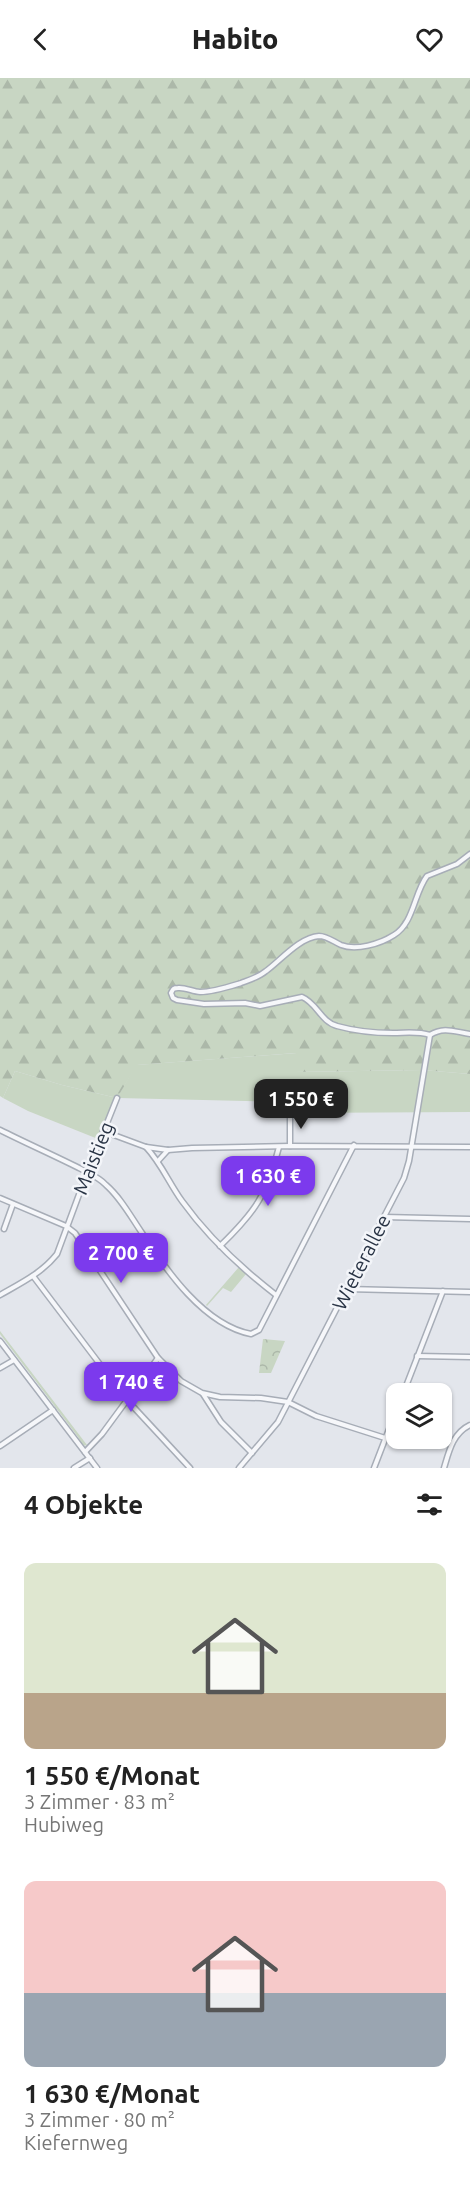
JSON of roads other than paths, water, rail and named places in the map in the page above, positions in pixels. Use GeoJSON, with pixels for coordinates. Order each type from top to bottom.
{"type":"FeatureCollection","features":[{"type":"Feature","properties":{"kind":"street"},"geometry":{"type":"LineString","coordinates":[[470,854],[457,864],[427,876],[405,923],[398,933],[390,938],[354,948],[317,936],[282,956],[263,974],[247,981],[208,991],[197,992],[174,988],[171,993],[177,1000],[210,1005],[260,1006],[302,998],[312,1003],[326,1020],[337,1026],[378,1032],[420,1032],[430,1035],[437,1030],[444,1029],[470,1034]]}},
{"type":"Feature","properties":{"kind":"street","name":"Wieterallee"},"geometry":{"type":"LineString","coordinates":[[239,1468],[274,1428],[406,1174],[430,1035]]}},
{"type":"Feature","properties":{"kind":"street","name":"Maistieg"},"geometry":{"type":"LineString","coordinates":[[0,1295],[33,1276],[50,1263],[57,1254],[117,1098]]}},
{"type":"Feature","properties":{"kind":"street"},"geometry":{"type":"LineString","coordinates":[[290,1113],[290,1146]]}},
{"type":"Feature","properties":{"kind":"street"},"geometry":{"type":"LineString","coordinates":[[0,1130],[105,1183],[170,1273],[207,1313],[247,1334],[256,1333],[259,1330],[354,1145]]}},
{"type":"Feature","properties":{"kind":"street"},"geometry":{"type":"LineString","coordinates":[[103,1131],[146,1147],[168,1150],[354,1145],[470,1147]]}},
{"type":"Feature","properties":{"kind":"street"},"geometry":{"type":"LineString","coordinates":[[146,1147],[158,1161],[182,1201],[220,1246],[276,1295]]}},
{"type":"Feature","properties":{"kind":"street"},"geometry":{"type":"LineString","coordinates":[[220,1246],[245,1222],[261,1199],[272,1174],[279,1147]]}},
{"type":"Feature","properties":{"kind":"street"},"geometry":{"type":"LineString","coordinates":[[158,1161],[168,1150]]}},
{"type":"Feature","properties":{"kind":"street"},"geometry":{"type":"LineString","coordinates":[[0,1198],[66,1226],[75,1233],[158,1358],[181,1381],[202,1393],[220,1397],[261,1398],[288,1402],[316,1416],[385,1438],[374,1468]]}},
{"type":"Feature","properties":{"kind":"street"},"geometry":{"type":"LineString","coordinates":[[4,1229],[13,1204]]}},
{"type":"Feature","properties":{"kind":"street"},"geometry":{"type":"LineString","coordinates":[[384,1217],[470,1219]]}},
{"type":"Feature","properties":{"kind":"street"},"geometry":{"type":"LineString","coordinates":[[33,1276],[127,1400],[190,1468]]}},
{"type":"Feature","properties":{"kind":"street"},"geometry":{"type":"LineString","coordinates":[[347,1289],[470,1292]]}},
{"type":"Feature","properties":{"kind":"street"},"geometry":{"type":"LineString","coordinates":[[407,1383],[443,1291]]}},
{"type":"Feature","properties":{"kind":"street"},"geometry":{"type":"LineString","coordinates":[[0,1341],[97,1468]]}},
{"type":"Feature","properties":{"kind":"street"},"geometry":{"type":"LineString","coordinates":[[417,1356],[470,1358]]}},
{"type":"Feature","properties":{"kind":"street"},"geometry":{"type":"LineString","coordinates":[[85,1452],[102,1434],[158,1358]]}},
{"type":"Feature","properties":{"kind":"street"},"geometry":{"type":"LineString","coordinates":[[0,1368],[14,1360]]}},
{"type":"Feature","properties":{"kind":"street"},"geometry":{"type":"LineString","coordinates":[[202,1393],[221,1422],[252,1454]]}},
{"type":"Feature","properties":{"kind":"street"},"geometry":{"type":"LineString","coordinates":[[0,1446],[53,1410]]}},
{"type":"Feature","properties":{"kind":"street"},"geometry":{"type":"LineString","coordinates":[[444,1468],[454,1438],[470,1425]]}},
{"type":"Feature","properties":{"kind":"street"},"geometry":{"type":"LineString","coordinates":[[74,1468],[90,1458]]}}]}
